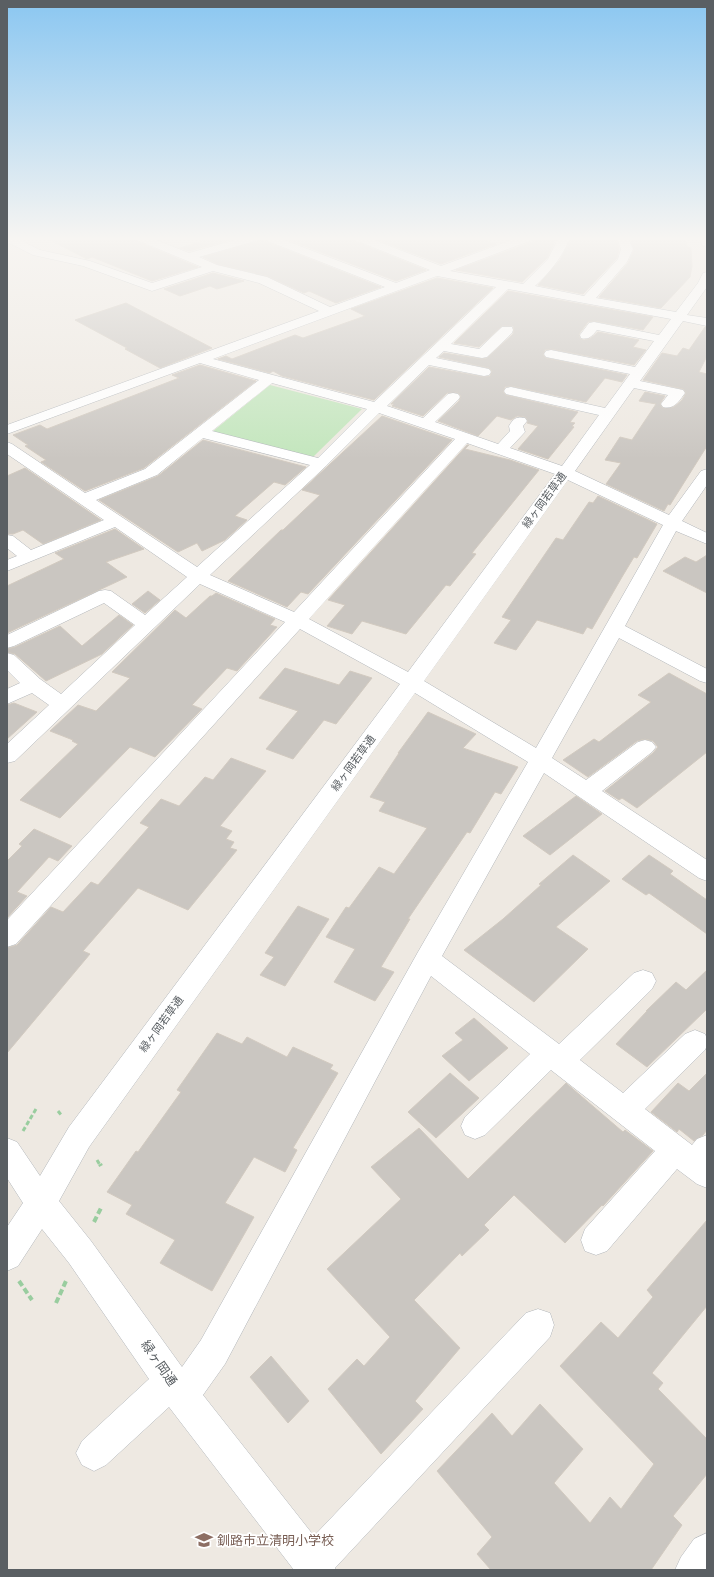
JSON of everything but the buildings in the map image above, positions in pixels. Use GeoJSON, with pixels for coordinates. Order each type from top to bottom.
{"type":"FeatureCollection","features":[{"type":"Feature","properties":{"kind":"street"},"geometry":{"type":"LineString","coordinates":[[7,430],[328,312]]}},
{"type":"Feature","properties":{"kind":"street"},"geometry":{"type":"LineString","coordinates":[[7,756],[198,576],[321,464],[377,407],[478,312]]}},
{"type":"Feature","properties":{"kind":"street"},"geometry":{"type":"LineString","coordinates":[[607,321],[615,312]]}},
{"type":"Feature","properties":{"kind":"street"},"geometry":{"type":"LineString","coordinates":[[649,312],[707,322]]}},
{"type":"Feature","properties":{"kind":"street","name":"緑ヶ岡若草通"},"geometry":{"type":"LineString","coordinates":[[7,1255],[41,1203],[78,1137],[682,312]]}},
{"type":"Feature","properties":{"kind":"street"},"geometry":{"type":"LineString","coordinates":[[586,335],[594,326],[662,339]]}},
{"type":"Feature","properties":{"kind":"street"},"geometry":{"type":"LineString","coordinates":[[442,346],[482,354],[507,330]]}},
{"type":"Feature","properties":{"kind":"street"},"geometry":{"type":"LineString","coordinates":[[551,354],[634,378],[678,393],[668,404]]}},
{"type":"Feature","properties":{"kind":"street"},"geometry":{"type":"LineString","coordinates":[[199,359],[377,407],[426,423],[464,438],[564,472],[707,539]]}},
{"type":"Feature","properties":{"kind":"street"},"geometry":{"type":"LineString","coordinates":[[427,360],[484,372]]}},
{"type":"Feature","properties":{"kind":"street"},"geometry":{"type":"LineString","coordinates":[[84,499],[151,472],[202,434],[270,378]]}},
{"type":"Feature","properties":{"kind":"street"},"geometry":{"type":"LineString","coordinates":[[511,391],[608,413]]}},
{"type":"Feature","properties":{"kind":"street"},"geometry":{"type":"LineString","coordinates":[[426,423],[453,397]]}},
{"type":"Feature","properties":{"kind":"street"},"geometry":{"type":"LineString","coordinates":[[500,450],[518,432],[516,426],[520,421]]}},
{"type":"Feature","properties":{"kind":"street"},"geometry":{"type":"LineString","coordinates":[[202,434],[321,464]]}},
{"type":"Feature","properties":{"kind":"street"},"geometry":{"type":"LineString","coordinates":[[7,937],[464,438]]}},
{"type":"Feature","properties":{"kind":"street"},"geometry":{"type":"LineString","coordinates":[[7,448],[198,576],[297,620],[412,682],[540,760],[707,872]]}},
{"type":"Feature","properties":{"kind":"street"},"geometry":{"type":"LineString","coordinates":[[94,1453],[177,1388],[213,1352],[427,958],[616,628],[672,522],[706,478]]}},
{"type":"Feature","properties":{"kind":"street"},"geometry":{"type":"LineString","coordinates":[[7,566],[116,520]]}},
{"type":"Feature","properties":{"kind":"street"},"geometry":{"type":"LineString","coordinates":[[7,540],[29,557]]}},
{"type":"Feature","properties":{"kind":"street"},"geometry":{"type":"LineString","coordinates":[[7,642],[105,595],[147,625]]}},
{"type":"Feature","properties":{"kind":"street"},"geometry":{"type":"LineString","coordinates":[[616,628],[707,677]]}},
{"type":"Feature","properties":{"kind":"street"},"geometry":{"type":"LineString","coordinates":[[7,660],[33,684],[61,704]]}},
{"type":"Feature","properties":{"kind":"street"},"geometry":{"type":"LineString","coordinates":[[7,697],[33,684]]}},
{"type":"Feature","properties":{"kind":"street"},"geometry":{"type":"LineString","coordinates":[[586,792],[645,747]]}},
{"type":"Feature","properties":{"kind":"street"},"geometry":{"type":"LineString","coordinates":[[427,958],[625,1110],[696,1159],[596,1240]]}},
{"type":"Feature","properties":{"kind":"street"},"geometry":{"type":"LineString","coordinates":[[475,1126],[643,981]]}},
{"type":"Feature","properties":{"kind":"street"},"geometry":{"type":"LineString","coordinates":[[625,1110],[695,1042]]}},
{"type":"Feature","properties":{"kind":"street","name":"緑ヶ岡通"},"geometry":{"type":"LineString","coordinates":[[7,1152],[41,1203],[80,1252],[177,1388],[315,1567]]}},
{"type":"Feature","properties":{"kind":"street"},"geometry":{"type":"LineString","coordinates":[[315,1567],[538,1325]]}},
{"type":"Feature","properties":{"kind":"street"},"geometry":{"type":"LineString","coordinates":[[694,1570],[707,1552]]}},
{"type":"Feature","properties":{"kind":"green space"},"geometry":{"type":"Polygon","coordinates":[[[270,385],[362,409],[313,457],[212,432],[270,385]]]}},
{"type":"Feature","properties":{"kind":"place","name":"釧路市立清明小学校"},"geometry":{"type":"Point","coordinates":[204,1540]}}]}
